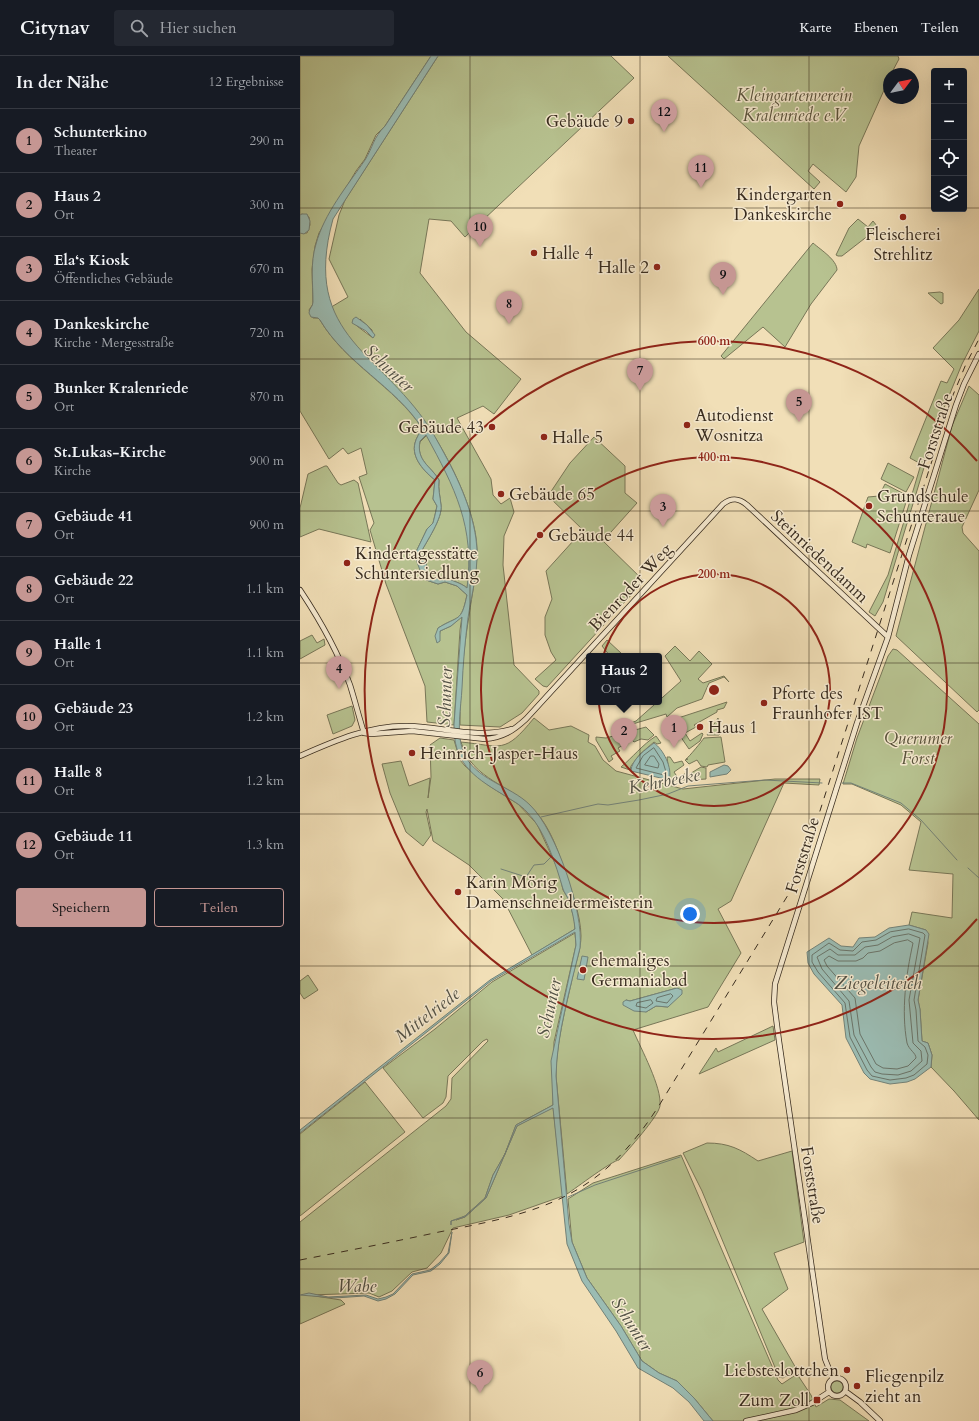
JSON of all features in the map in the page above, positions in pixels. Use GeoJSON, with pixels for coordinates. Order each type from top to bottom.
{"type":"FeatureCollection","features":[{"type":"Feature","properties":{"kind":"main road","name":"Forststraße"},"geometry":{"type":"LineString","coordinates":[[833,1379],[825,1359],[779,1040],[774,992],[857,723],[888,636],[910,555],[956,405],[964,384],[979,354]]}},
{"type":"Feature","properties":{"kind":"main road","name":"Steinriedendamm"},"geometry":{"type":"LineString","coordinates":[[732,499],[739,500],[747,505],[888,636]]}},
{"type":"Feature","properties":{"kind":"main road","name":"Bienroder Weg"},"geometry":{"type":"LineString","coordinates":[[587,653],[724,504],[732,499]]}},
{"type":"Feature","properties":{"kind":"main road"},"geometry":{"type":"LineString","coordinates":[[300,590],[316,615],[341,663],[364,732]]}},
{"type":"Feature","properties":{"kind":"main road","name":"Bienroder Weg"},"geometry":{"type":"LineString","coordinates":[[364,732],[372,734],[407,731],[471,738],[496,738],[505,735],[526,719],[586,654]]}},
{"type":"Feature","properties":{"kind":"main road","name":"Bienroder Weg"},"geometry":{"type":"LineString","coordinates":[[300,756],[372,729],[392,726],[495,733],[516,728]]}},
{"type":"Feature","properties":{"kind":"main road"},"geometry":{"type":"LineString","coordinates":[[840,1378],[844,1381],[846,1386],[845,1391],[838,1396],[830,1392],[828,1385],[833,1379],[840,1378]]}},
{"type":"Feature","properties":{"kind":"main road"},"geometry":{"type":"LineString","coordinates":[[845,1391],[860,1402],[880,1421]]}},
{"type":"Feature","properties":{"kind":"main road"},"geometry":{"type":"LineString","coordinates":[[746,1421],[802,1408],[830,1392]]}},
{"type":"Feature","properties":{"kind":"green space"},"geometry":{"type":"Polygon","coordinates":[[[300,56],[431,56],[385,126],[376,135],[365,159],[356,171],[319,233],[315,246],[312,269],[313,304],[309,310],[313,318],[318,318],[320,320],[343,350],[385,387],[411,413],[422,428],[416,439],[414,449],[417,459],[423,469],[435,480],[433,499],[437,506],[433,523],[427,529],[415,554],[426,580],[438,584],[445,582],[457,586],[467,595],[461,614],[438,628],[439,638],[440,631],[451,626],[462,616],[454,725],[427,722],[425,686],[386,584],[370,530],[374,523],[359,477],[367,474],[361,448],[348,454],[343,448],[329,459],[300,411],[300,233],[307,233],[310,225],[309,217],[302,214],[300,215],[300,56]]]}},
{"type":"Feature","properties":{"kind":"green space"},"geometry":{"type":"Polygon","coordinates":[[[438,56],[611,56],[634,78],[465,237],[451,221],[429,219],[420,273],[466,332],[521,379],[494,414],[483,406],[457,418],[491,479],[493,495],[501,504],[510,498],[514,512],[504,536],[503,565],[514,665],[539,691],[539,694],[522,713],[500,727],[460,725],[461,684],[477,558],[475,533],[463,493],[444,452],[421,416],[394,387],[343,341],[323,312],[348,297],[329,259],[339,215],[345,200],[438,56]],[[360,319],[357,326],[373,338],[372,330],[360,319]]]}},
{"type":"Feature","properties":{"kind":"green space","name":"Kleingartenverein Kralenriede e.V."},"geometry":{"type":"Polygon","coordinates":[[[668,56],[898,56],[899,59],[894,68],[883,68],[883,92],[859,146],[856,177],[846,192],[813,164],[808,171],[820,182],[814,189],[668,56]]]}},
{"type":"Feature","properties":{"kind":"green space"},"geometry":{"type":"Polygon","coordinates":[[[858,219],[868,227],[873,221],[877,226],[869,235],[842,256],[836,255],[849,228],[858,219]]]}},
{"type":"Feature","properties":{"kind":"green space"},"geometry":{"type":"Polygon","coordinates":[[[813,243],[832,259],[837,270],[811,304],[785,347],[763,327],[724,359],[721,356],[813,243]]]}},
{"type":"Feature","properties":{"kind":"green space"},"geometry":{"type":"Polygon","coordinates":[[[979,289],[979,331],[962,364],[937,425],[883,602],[875,616],[869,612],[888,575],[921,464],[910,458],[941,381],[947,383],[954,369],[933,348],[959,320],[979,289]]]}},
{"type":"Feature","properties":{"kind":"green space"},"geometry":{"type":"Polygon","coordinates":[[[928,293],[943,293],[943,303],[941,304],[928,293]]]}},
{"type":"Feature","properties":{"kind":"green space"},"geometry":{"type":"Polygon","coordinates":[[[969,386],[979,395],[979,490],[962,527],[963,533],[979,551],[979,710],[977,712],[896,636],[952,426],[969,386]]]}},
{"type":"Feature","properties":{"kind":"green space"},"geometry":{"type":"Polygon","coordinates":[[[427,435],[451,482],[465,520],[470,553],[467,588],[462,584],[446,577],[439,579],[428,576],[426,562],[420,554],[434,530],[441,510],[439,480],[422,459],[419,449],[420,442],[427,435]]]}},
{"type":"Feature","properties":{"kind":"green space"},"geometry":{"type":"Polygon","coordinates":[[[594,437],[625,466],[625,493],[637,503],[603,541],[644,581],[547,687],[543,686],[535,679],[556,660],[551,652],[545,635],[545,617],[552,599],[546,571],[583,530],[548,496],[570,463],[594,437]]]}},
{"type":"Feature","properties":{"kind":"green space"},"geometry":{"type":"Polygon","coordinates":[[[888,463],[914,477],[906,492],[881,479],[888,463]]]}},
{"type":"Feature","properties":{"kind":"green space"},"geometry":{"type":"Polygon","coordinates":[[[327,466],[338,483],[341,485],[354,480],[358,483],[371,542],[319,529],[300,537],[300,508],[308,474],[327,466]]]}},
{"type":"Feature","properties":{"kind":"green space"},"geometry":{"type":"Polygon","coordinates":[[[885,484],[908,496],[890,553],[867,544],[866,548],[852,542],[868,497],[879,496],[885,484]]]}},
{"type":"Feature","properties":{"kind":"green space"},"geometry":{"type":"Polygon","coordinates":[[[312,635],[317,643],[324,639],[325,645],[300,659],[300,641],[312,635]]]}},
{"type":"Feature","properties":{"kind":"green space"},"geometry":{"type":"Polygon","coordinates":[[[607,640],[621,653],[608,653],[602,646],[607,640]]]}},
{"type":"Feature","properties":{"kind":"green space"},"geometry":{"type":"Polygon","coordinates":[[[675,646],[690,661],[699,651],[712,664],[698,679],[703,683],[724,676],[729,682],[724,677],[709,683],[702,699],[677,708],[667,717],[666,714],[616,729],[636,721],[654,705],[662,705],[662,698],[681,681],[665,656],[675,646]]]}},
{"type":"Feature","properties":{"kind":"green space","name":"Querumer Forst"},"geometry":{"type":"Polygon","coordinates":[[[893,649],[897,650],[979,724],[979,1120],[931,1067],[932,1055],[928,1043],[922,1041],[918,1000],[928,943],[926,930],[909,925],[912,912],[952,918],[953,874],[909,870],[921,822],[901,805],[852,784],[843,784],[857,738],[888,656],[893,649]]]}},
{"type":"Feature","properties":{"kind":"green space"},"geometry":{"type":"Polygon","coordinates":[[[727,702],[724,708],[717,710],[717,712],[694,725],[696,727],[685,733],[690,741],[702,733],[703,734],[700,741],[689,749],[676,730],[676,726],[674,727],[672,720],[727,702]]]}},
{"type":"Feature","properties":{"kind":"green space"},"geometry":{"type":"Polygon","coordinates":[[[352,706],[355,720],[352,726],[333,734],[327,715],[352,706]]]}},
{"type":"Feature","properties":{"kind":"green space"},"geometry":{"type":"Polygon","coordinates":[[[534,718],[549,730],[571,726],[589,735],[588,742],[595,746],[603,760],[616,771],[683,789],[775,779],[820,779],[819,785],[784,783],[731,901],[718,909],[741,953],[708,1007],[633,1030],[658,1089],[660,1106],[654,1118],[619,1160],[602,1169],[567,1194],[556,1063],[562,1025],[580,946],[581,928],[577,910],[569,882],[555,845],[541,818],[516,795],[483,774],[466,755],[461,742],[494,746],[502,745],[509,743],[524,730],[534,718]],[[677,988],[630,1001],[626,1000],[646,1012],[656,1006],[668,1007],[679,995],[677,988]]]}},
{"type":"Feature","properties":{"kind":"green space"},"geometry":{"type":"Polygon","coordinates":[[[718,718],[721,733],[719,735],[707,735],[718,718]]]}},
{"type":"Feature","properties":{"kind":"green space"},"geometry":{"type":"Polygon","coordinates":[[[646,727],[654,735],[648,740],[641,739],[634,742],[632,740],[618,748],[620,751],[611,756],[613,759],[609,762],[596,740],[596,737],[606,738],[646,727]]]}},
{"type":"Feature","properties":{"kind":"green space"},"geometry":{"type":"Polygon","coordinates":[[[656,736],[661,743],[657,744],[654,742],[640,754],[631,766],[630,770],[621,767],[646,743],[656,736]]]}},
{"type":"Feature","properties":{"kind":"green space"},"geometry":{"type":"Polygon","coordinates":[[[721,737],[725,762],[708,765],[707,767],[701,766],[697,760],[689,764],[685,760],[688,759],[686,759],[704,738],[721,737]]]}},
{"type":"Feature","properties":{"kind":"green space"},"geometry":{"type":"Polygon","coordinates":[[[440,738],[454,740],[460,760],[465,766],[488,785],[518,804],[537,824],[559,872],[563,890],[568,898],[574,918],[575,929],[532,955],[503,899],[469,865],[433,841],[427,809],[426,812],[431,835],[423,846],[406,832],[390,793],[382,764],[401,761],[409,786],[430,778],[428,798],[431,777],[430,745],[440,738]]]}},
{"type":"Feature","properties":{"kind":"green space"},"geometry":{"type":"Polygon","coordinates":[[[667,757],[670,757],[674,763],[682,761],[684,765],[674,772],[678,778],[686,773],[688,775],[701,767],[706,768],[706,779],[673,781],[674,780],[670,779],[667,757]]]}},
{"type":"Feature","properties":{"kind":"green space"},"geometry":{"type":"Polygon","coordinates":[[[575,933],[576,945],[554,1042],[553,1105],[516,1125],[505,1153],[517,1126],[553,1107],[563,1196],[509,1215],[453,1228],[441,1253],[427,1268],[412,1272],[392,1291],[379,1297],[369,1293],[309,1295],[341,1300],[345,1304],[300,1324],[300,1222],[446,1106],[451,1099],[452,1078],[488,1041],[487,1039],[483,1041],[448,1076],[446,1097],[443,1103],[423,1118],[383,1068],[435,1029],[492,982],[575,933]],[[505,1154],[493,1175],[485,1198],[465,1216],[456,1220],[465,1217],[486,1198],[505,1154]]]}},
{"type":"Feature","properties":{"kind":"green space"},"geometry":{"type":"Polygon","coordinates":[[[308,975],[318,990],[304,999],[300,993],[300,981],[308,975]]]}},
{"type":"Feature","properties":{"kind":"green space"},"geometry":{"type":"Polygon","coordinates":[[[773,1026],[775,1040],[699,1074],[716,1048],[718,1052],[773,1026]]]}},
{"type":"Feature","properties":{"kind":"green space"},"geometry":{"type":"Polygon","coordinates":[[[365,1082],[405,1132],[300,1216],[300,1134],[365,1082]]]}},
{"type":"Feature","properties":{"kind":"green space"},"geometry":{"type":"Polygon","coordinates":[[[707,1143],[722,1144],[734,1148],[746,1153],[758,1161],[792,1151],[804,1242],[774,1253],[788,1289],[762,1309],[797,1370],[783,1378],[779,1377],[702,1191],[683,1153],[707,1143]]]}},
{"type":"Feature","properties":{"kind":"green space"},"geometry":{"type":"Polygon","coordinates":[[[681,1155],[778,1380],[782,1384],[797,1374],[811,1395],[816,1407],[829,1399],[840,1400],[869,1421],[713,1421],[694,1398],[677,1381],[659,1373],[642,1361],[621,1326],[587,1278],[572,1242],[568,1199],[593,1183],[681,1155]]]}},
{"type":"Feature","properties":{"kind":"green space"},"geometry":{"type":"Polygon","coordinates":[[[835,1381],[839,1381],[843,1387],[839,1393],[835,1393],[831,1389],[831,1385],[835,1381]]]}},
{"type":"Feature","properties":{"kind":"water"},"geometry":{"type":"Polygon","coordinates":[[[431,56],[438,56],[333,219],[326,259],[328,292],[338,318],[353,341],[414,407],[434,435],[460,485],[470,512],[477,549],[475,578],[464,653],[460,720],[461,744],[468,761],[475,769],[484,776],[522,798],[540,817],[558,852],[573,894],[578,914],[580,948],[561,1027],[556,1076],[569,1224],[572,1242],[587,1278],[621,1326],[642,1361],[659,1373],[677,1381],[694,1398],[713,1421],[704,1421],[689,1402],[673,1388],[638,1368],[616,1331],[582,1281],[567,1244],[553,1108],[517,1126],[505,1153],[516,1125],[553,1105],[551,1061],[576,945],[575,932],[491,981],[300,1133],[300,1130],[490,980],[575,929],[573,914],[568,898],[563,889],[549,848],[539,828],[527,812],[515,802],[473,774],[461,758],[457,748],[454,724],[462,617],[451,626],[440,631],[440,641],[437,643],[435,636],[438,628],[461,614],[467,595],[457,586],[445,582],[438,584],[426,580],[422,576],[416,559],[415,554],[427,529],[433,523],[437,506],[433,499],[435,480],[423,469],[417,459],[414,449],[416,439],[422,428],[411,413],[385,387],[343,350],[320,320],[318,318],[311,317],[309,313],[313,302],[312,273],[314,251],[324,222],[337,200],[365,160],[381,130],[431,56]],[[426,435],[420,441],[420,454],[425,463],[439,480],[441,510],[434,530],[420,554],[426,562],[428,576],[439,579],[446,577],[462,584],[467,588],[469,566],[468,546],[460,508],[446,473],[426,435]]]}},
{"type":"Feature","properties":{"kind":"water"},"geometry":{"type":"Polygon","coordinates":[[[307,214],[310,221],[309,230],[304,234],[300,233],[300,215],[307,214]]]}},
{"type":"Feature","properties":{"kind":"water"},"geometry":{"type":"Polygon","coordinates":[[[356,317],[367,325],[375,335],[373,338],[366,331],[352,323],[353,319],[356,317]]]}},
{"type":"Feature","properties":{"kind":"water"},"geometry":{"type":"Polygon","coordinates":[[[654,743],[664,754],[670,770],[669,780],[631,771],[633,763],[636,759],[654,743]]]}},
{"type":"Feature","properties":{"kind":"water"},"geometry":{"type":"Polygon","coordinates":[[[724,765],[728,766],[731,770],[727,774],[710,777],[710,772],[724,765]]]}},
{"type":"Feature","properties":{"kind":"water","name":"Ziegeleiteich"},"geometry":{"type":"Polygon","coordinates":[[[909,925],[926,930],[929,934],[918,1000],[922,1041],[928,1043],[932,1055],[931,1067],[915,1079],[907,1082],[890,1084],[870,1079],[864,1073],[846,1038],[842,1005],[814,974],[808,963],[807,952],[829,938],[841,946],[853,947],[859,938],[875,937],[889,928],[909,925]]]}},
{"type":"Feature","properties":{"kind":"water","name":"ehemaliges Germaniabad"},"geometry":{"type":"Polygon","coordinates":[[[582,956],[588,957],[584,980],[577,979],[582,956]]]}},
{"type":"Feature","properties":{"kind":"water"},"geometry":{"type":"Polygon","coordinates":[[[677,988],[682,990],[682,994],[668,1007],[656,1006],[646,1012],[634,1011],[623,1005],[623,1002],[626,1000],[630,1001],[677,988]]]}},
{"type":"Feature","properties":{"kind":"water"},"geometry":{"type":"Polygon","coordinates":[[[505,1154],[486,1198],[465,1217],[451,1221],[465,1216],[485,1198],[493,1175],[505,1154]]]}},
{"type":"Feature","properties":{"kind":"water"},"geometry":{"type":"Polygon","coordinates":[[[452,1232],[449,1253],[440,1264],[431,1271],[413,1275],[395,1294],[386,1299],[378,1301],[364,1296],[335,1298],[300,1295],[309,1293],[328,1297],[366,1295],[378,1299],[386,1297],[393,1294],[412,1274],[430,1270],[439,1263],[448,1253],[452,1232]]]}},
{"type":"Feature","properties":{"kind":"waterway","name":"Kehrbeeke"},"geometry":{"type":"LineString","coordinates":[[541,817],[598,804],[608,805],[668,794],[688,786],[765,780],[822,783]]}},
{"type":"Feature","properties":{"kind":"waterway","name":"Kehrbeeke"},"geometry":{"type":"LineString","coordinates":[[842,783],[851,783],[901,803],[921,820],[957,860]]}},
{"type":"Feature","properties":{"kind":"waterway"},"geometry":{"type":"LineString","coordinates":[[501,869],[526,877],[534,865],[544,864],[552,856]]}},
{"type":"Feature","properties":{"kind":"waterway","name":"Kehrbeeke"},"geometry":{"type":"LineString","coordinates":[[968,868],[979,878]]}},
{"type":"Feature","properties":{"kind":"waterway"},"geometry":{"type":"LineString","coordinates":[[568,1197],[595,1185],[680,1157]]}},
{"type":"Feature","properties":{"kind":"railway"},"geometry":{"type":"LineString","coordinates":[[300,1260],[476,1225],[509,1217],[539,1207],[566,1196],[591,1181],[615,1161],[638,1136],[660,1104],[788,895],[803,864],[953,395],[966,364],[979,339]]}},
{"type":"Feature","properties":{"kind":"place","name":"Gebäude 9"},"geometry":{"type":"Point","coordinates":[631,121]}},
{"type":"Feature","properties":{"kind":"place","name":"Gebäude 11"},"geometry":{"type":"Point","coordinates":[664,132]}},
{"type":"Feature","properties":{"kind":"place","name":"Halle 8"},"geometry":{"type":"Point","coordinates":[701,188]}},
{"type":"Feature","properties":{"kind":"place","name":"Kindergarten Dankeskirche"},"geometry":{"type":"Point","coordinates":[840,204]}},
{"type":"Feature","properties":{"kind":"place","name":"Fleischerei Strehlitz"},"geometry":{"type":"Point","coordinates":[903,217]}},
{"type":"Feature","properties":{"kind":"place","name":"Gebäude 23"},"geometry":{"type":"Point","coordinates":[480,247]}},
{"type":"Feature","properties":{"kind":"place","name":"Halle 4"},"geometry":{"type":"Point","coordinates":[534,253]}},
{"type":"Feature","properties":{"kind":"place","name":"Halle 2"},"geometry":{"type":"Point","coordinates":[657,267]}},
{"type":"Feature","properties":{"kind":"place","name":"Halle 1"},"geometry":{"type":"Point","coordinates":[723,295]}},
{"type":"Feature","properties":{"kind":"place","name":"Gebäude 22"},"geometry":{"type":"Point","coordinates":[509,324]}},
{"type":"Feature","properties":{"kind":"place","name":"Gebäude 41"},"geometry":{"type":"Point","coordinates":[640,391]}},
{"type":"Feature","properties":{"kind":"place","name":"Bunker Kralenriede"},"geometry":{"type":"Point","coordinates":[799,422]}},
{"type":"Feature","properties":{"kind":"place","name":"Autodienst Wosnitza"},"geometry":{"type":"Point","coordinates":[687,425]}},
{"type":"Feature","properties":{"kind":"place","name":"Gebäude 43"},"geometry":{"type":"Point","coordinates":[492,427]}},
{"type":"Feature","properties":{"kind":"place","name":"Halle 5"},"geometry":{"type":"Point","coordinates":[544,437]}},
{"type":"Feature","properties":{"kind":"place","name":"Gebäude 65"},"geometry":{"type":"Point","coordinates":[501,494]}},
{"type":"Feature","properties":{"kind":"place","name":"Grundschule Schunteraue"},"geometry":{"type":"Point","coordinates":[869,506]}},
{"type":"Feature","properties":{"kind":"place","name":"Ela‘s Kiosk"},"geometry":{"type":"Point","coordinates":[663,527]}},
{"type":"Feature","properties":{"kind":"place","name":"Gebäude 44"},"geometry":{"type":"Point","coordinates":[540,535]}},
{"type":"Feature","properties":{"kind":"place","name":"Kindertagesstätte Schuntersiedlung"},"geometry":{"type":"Point","coordinates":[347,563]}},
{"type":"Feature","properties":{"kind":"place","name":"Dankeskirche"},"geometry":{"type":"Point","coordinates":[339,689]}},
{"type":"Feature","properties":{"kind":"place","name":"Pforte des Fraunhofer IST"},"geometry":{"type":"Point","coordinates":[764,703]}},
{"type":"Feature","properties":{"kind":"place","name":"Haus 1"},"geometry":{"type":"Point","coordinates":[700,727]}},
{"type":"Feature","properties":{"kind":"place","name":"Schunterkino"},"geometry":{"type":"Point","coordinates":[674,748]}},
{"type":"Feature","properties":{"kind":"place","name":"Haus 2"},"geometry":{"type":"Point","coordinates":[624,751]}},
{"type":"Feature","properties":{"kind":"place","name":"Heinrich-Jasper-Haus"},"geometry":{"type":"Point","coordinates":[412,753]}},
{"type":"Feature","properties":{"kind":"place","name":"Karin Mörig Damenschneidermeisterin"},"geometry":{"type":"Point","coordinates":[458,892]}},
{"type":"Feature","properties":{"kind":"place","name":"ehemaliges Germaniabad"},"geometry":{"type":"Point","coordinates":[583,970]}},
{"type":"Feature","properties":{"kind":"place","name":"Liebsteslottchen"},"geometry":{"type":"Point","coordinates":[847,1370]}},
{"type":"Feature","properties":{"kind":"place","name":"Fliegenpilz zieht an"},"geometry":{"type":"Point","coordinates":[857,1386]}},
{"type":"Feature","properties":{"kind":"place","name":"St.Lukas-Kirche"},"geometry":{"type":"Point","coordinates":[480,1393]}},
{"type":"Feature","properties":{"kind":"place","name":"Zum Zoll"},"geometry":{"type":"Point","coordinates":[817,1400]}},
{"type":"Feature","properties":{"kind":"water label","name":"Schunter"},"geometry":{"type":"Point","coordinates":[389,368]}},
{"type":"Feature","properties":{"kind":"water label","name":"Schunter"},"geometry":{"type":"Point","coordinates":[445,697]}},
{"type":"Feature","properties":{"kind":"water label","name":"Schunter"},"geometry":{"type":"Point","coordinates":[549,1008]}},
{"type":"Feature","properties":{"kind":"water label","name":"Mittelriede"},"geometry":{"type":"Point","coordinates":[427,1015]}},
{"type":"Feature","properties":{"kind":"water label","name":"Wabe"},"geometry":{"type":"Point","coordinates":[357,1286]}},
{"type":"Feature","properties":{"kind":"water label","name":"Schunter"},"geometry":{"type":"Point","coordinates":[632,1324]}}]}
